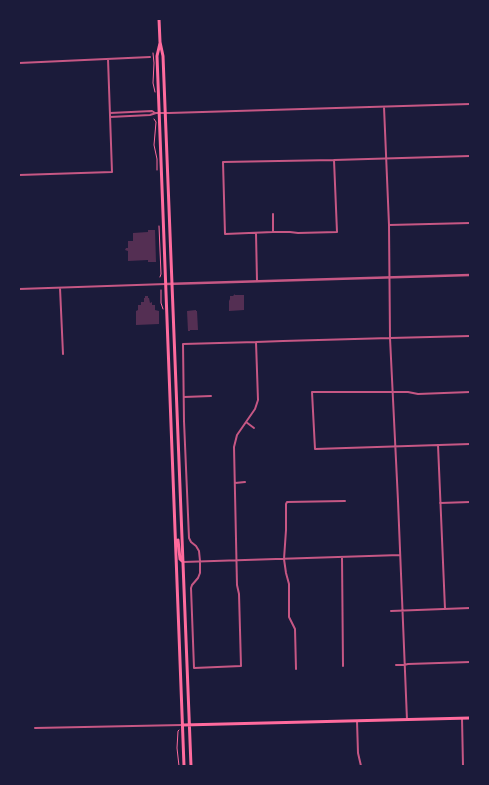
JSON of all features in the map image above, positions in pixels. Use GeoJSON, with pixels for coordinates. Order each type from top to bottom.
{"type":"FeatureCollection","features":[{"type":"Feature","properties":{"kind":"main road"},"geometry":{"type":"LineString","coordinates":[[159,19],[160,42],[163,56],[191,766]]}},
{"type":"Feature","properties":{"kind":"main road"},"geometry":{"type":"LineString","coordinates":[[160,42],[157,56],[158,113],[176,534],[184,766]]}},
{"type":"Feature","properties":{"kind":"main road"},"geometry":{"type":"LineString","coordinates":[[176,534],[180,559],[183,562]]}},
{"type":"Feature","properties":{"kind":"main road"},"geometry":{"type":"LineString","coordinates":[[183,725],[470,718]]}},
{"type":"Feature","properties":{"kind":"street"},"geometry":{"type":"LineString","coordinates":[[19,63],[150,57]]}},
{"type":"Feature","properties":{"kind":"street"},"geometry":{"type":"LineString","coordinates":[[19,175],[112,172],[108,59]]}},
{"type":"Feature","properties":{"kind":"street"},"geometry":{"type":"LineString","coordinates":[[110,117],[150,115],[158,113],[470,104]]}},
{"type":"Feature","properties":{"kind":"street"},"geometry":{"type":"LineString","coordinates":[[384,107],[389,225],[392,392],[407,720]]}},
{"type":"Feature","properties":{"kind":"street"},"geometry":{"type":"LineString","coordinates":[[110,113],[152,111],[158,113]]}},
{"type":"Feature","properties":{"kind":"street"},"geometry":{"type":"LineString","coordinates":[[334,160],[337,232],[225,234],[223,162],[470,156]]}},
{"type":"Feature","properties":{"kind":"street"},"geometry":{"type":"LineString","coordinates":[[273,214],[273,232]]}},
{"type":"Feature","properties":{"kind":"street"},"geometry":{"type":"LineString","coordinates":[[389,225],[470,223]]}},
{"type":"Feature","properties":{"kind":"street"},"geometry":{"type":"LineString","coordinates":[[256,233],[257,281]]}},
{"type":"Feature","properties":{"kind":"street"},"geometry":{"type":"LineString","coordinates":[[19,289],[470,275]]}},
{"type":"Feature","properties":{"kind":"street"},"geometry":{"type":"LineString","coordinates":[[60,288],[63,354]]}},
{"type":"Feature","properties":{"kind":"street"},"geometry":{"type":"LineString","coordinates":[[256,342],[258,400],[255,409],[237,435],[234,447],[236,560],[237,586],[239,594],[241,666],[194,668],[191,588],[200,573],[200,551],[189,538],[183,344],[470,336]]}},
{"type":"Feature","properties":{"kind":"street"},"geometry":{"type":"LineString","coordinates":[[470,392],[418,394],[408,392],[312,392],[315,449],[470,444]]}},
{"type":"Feature","properties":{"kind":"street"},"geometry":{"type":"LineString","coordinates":[[184,397],[211,396]]}},
{"type":"Feature","properties":{"kind":"street"},"geometry":{"type":"LineString","coordinates":[[246,422],[254,428]]}},
{"type":"Feature","properties":{"kind":"street"},"geometry":{"type":"LineString","coordinates":[[438,445],[445,609]]}},
{"type":"Feature","properties":{"kind":"street"},"geometry":{"type":"LineString","coordinates":[[235,483],[245,482]]}},
{"type":"Feature","properties":{"kind":"street"},"geometry":{"type":"LineString","coordinates":[[296,668],[295,629],[290,617],[289,584],[284,558],[286,504],[287,502],[345,501]]}},
{"type":"Feature","properties":{"kind":"street"},"geometry":{"type":"LineString","coordinates":[[440,502],[470,502]]}},
{"type":"Feature","properties":{"kind":"street"},"geometry":{"type":"LineString","coordinates":[[183,562],[400,555]]}},
{"type":"Feature","properties":{"kind":"street"},"geometry":{"type":"LineString","coordinates":[[342,557],[343,666]]}},
{"type":"Feature","properties":{"kind":"street"},"geometry":{"type":"LineString","coordinates":[[391,611],[470,608]]}},
{"type":"Feature","properties":{"kind":"street"},"geometry":{"type":"LineString","coordinates":[[396,665],[470,662]]}},
{"type":"Feature","properties":{"kind":"street"},"geometry":{"type":"LineString","coordinates":[[462,718],[463,766]]}},
{"type":"Feature","properties":{"kind":"street"},"geometry":{"type":"LineString","coordinates":[[357,721],[358,753],[361,766]]}},
{"type":"Feature","properties":{"kind":"street"},"geometry":{"type":"LineString","coordinates":[[35,728],[183,725]]}},
{"type":"Feature","properties":{"kind":"path"},"geometry":{"type":"LineString","coordinates":[[153,53],[155,95]]}},
{"type":"Feature","properties":{"kind":"path"},"geometry":{"type":"LineString","coordinates":[[154,119],[156,122],[154,145],[157,159],[157,170]]}},
{"type":"Feature","properties":{"kind":"path"},"geometry":{"type":"LineString","coordinates":[[159,226],[160,277]]}},
{"type":"Feature","properties":{"kind":"path"},"geometry":{"type":"LineString","coordinates":[[179,766],[177,742],[178,731],[180,730]]}},
{"type":"Feature","properties":{"kind":"building"},"geometry":{"type":"Polygon","coordinates":[[[148,230],[155,230],[156,262],[148,262],[148,260],[128,261],[128,251],[125,250],[128,248],[128,241],[133,241],[133,233],[148,232],[148,230]]]}},
{"type":"Feature","properties":{"kind":"building"},"geometry":{"type":"Polygon","coordinates":[[[235,294],[244,295],[244,310],[229,311],[230,296],[235,294]]]}},
{"type":"Feature","properties":{"kind":"building"},"geometry":{"type":"Polygon","coordinates":[[[145,296],[148,296],[150,303],[152,302],[152,305],[155,305],[155,310],[159,311],[159,324],[136,325],[136,311],[138,310],[138,305],[141,305],[141,302],[144,302],[145,296]]]}},
{"type":"Feature","properties":{"kind":"building"},"geometry":{"type":"Polygon","coordinates":[[[196,310],[198,330],[188,331],[187,311],[196,310]]]}}]}
